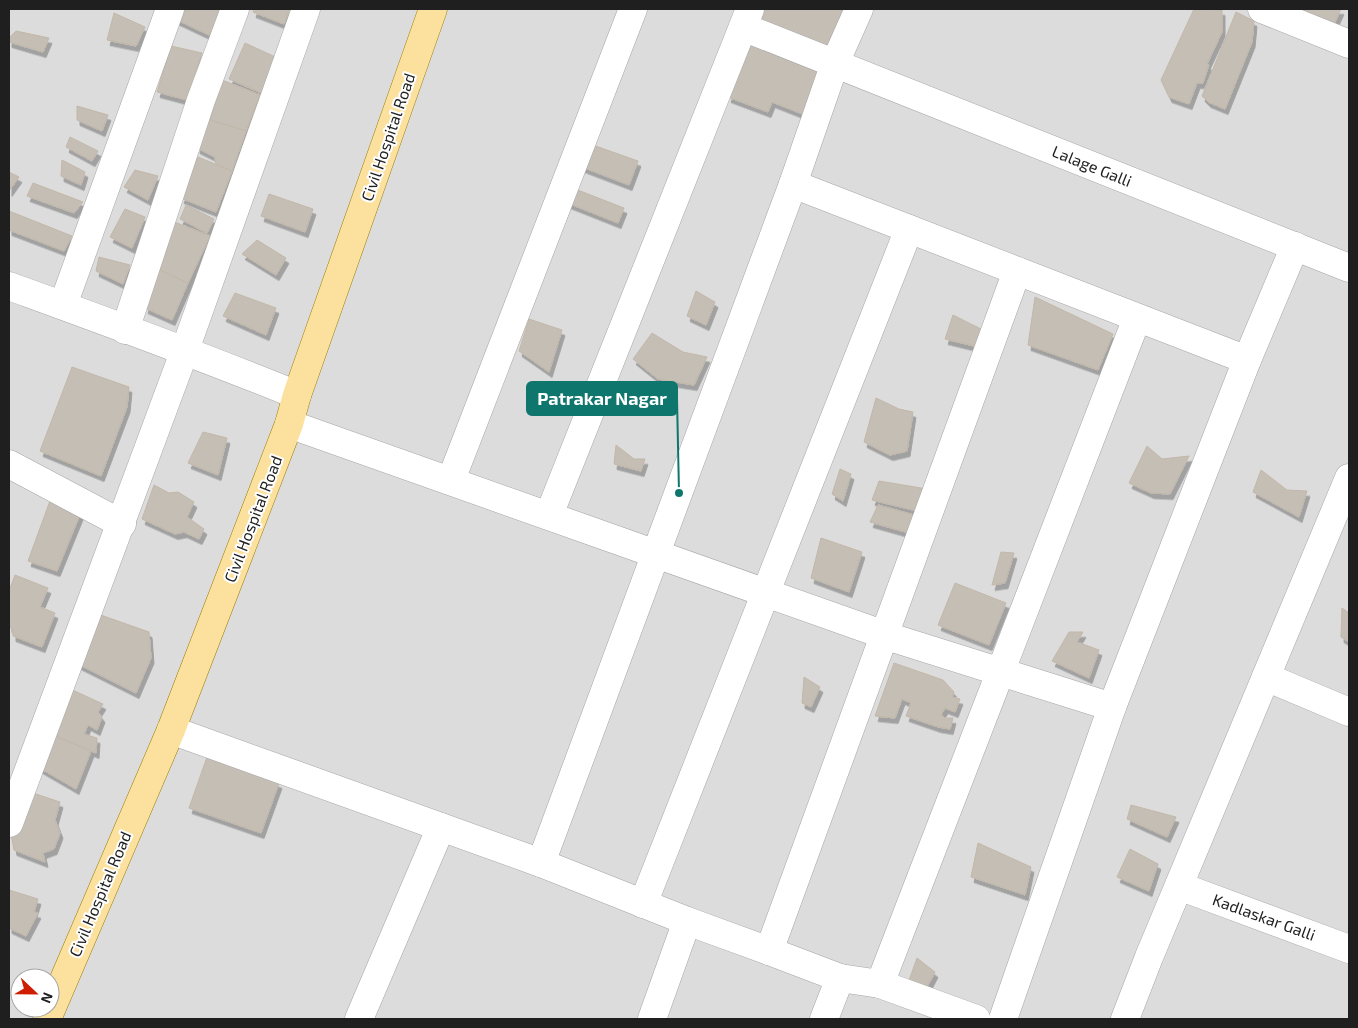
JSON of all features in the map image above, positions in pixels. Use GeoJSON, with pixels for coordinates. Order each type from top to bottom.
{"type":"FeatureCollection","features":[{"type":"Feature","properties":{"kind":"main road","name":"Civil Hospital Road"},"geometry":{"type":"LineString","coordinates":[[47,1019],[171,730],[289,424],[297,395],[433,9]]}},
{"type":"Feature","properties":{"kind":"street"},"geometry":{"type":"LineString","coordinates":[[63,306],[170,9]]}},
{"type":"Feature","properties":{"kind":"street"},"geometry":{"type":"LineString","coordinates":[[126,330],[201,100],[235,9]]}},
{"type":"Feature","properties":{"kind":"street"},"geometry":{"type":"LineString","coordinates":[[9,823],[122,524],[306,9]]}},
{"type":"Feature","properties":{"kind":"street"},"geometry":{"type":"LineString","coordinates":[[451,480],[633,9]]}},
{"type":"Feature","properties":{"kind":"street"},"geometry":{"type":"LineString","coordinates":[[541,863],[793,184],[835,63],[859,9]]}},
{"type":"Feature","properties":{"kind":"street"},"geometry":{"type":"LineString","coordinates":[[1262,9],[1349,44]]}},
{"type":"Feature","properties":{"kind":"street"},"geometry":{"type":"LineString","coordinates":[[549,515],[747,18]]}},
{"type":"Feature","properties":{"kind":"street","name":"Lalage Galli"},"geometry":{"type":"LineString","coordinates":[[747,18],[835,63],[1349,268]]}},
{"type":"Feature","properties":{"kind":"street"},"geometry":{"type":"LineString","coordinates":[[793,184],[1246,360]]}},
{"type":"Feature","properties":{"kind":"street"},"geometry":{"type":"LineString","coordinates":[[643,904],[909,229]]}},
{"type":"Feature","properties":{"kind":"street"},"geometry":{"type":"LineString","coordinates":[[1003,1019],[1112,707],[1246,360],[1294,246]]}},
{"type":"Feature","properties":{"kind":"street"},"geometry":{"type":"LineString","coordinates":[[769,951],[1017,271]]}},
{"type":"Feature","properties":{"kind":"street"},"geometry":{"type":"LineString","coordinates":[[9,286],[185,350],[297,395]]}},
{"type":"Feature","properties":{"kind":"street"},"geometry":{"type":"LineString","coordinates":[[880,984],[1137,318]]}},
{"type":"Feature","properties":{"kind":"street"},"geometry":{"type":"LineString","coordinates":[[289,424],[884,635],[1112,707]]}},
{"type":"Feature","properties":{"kind":"street"},"geometry":{"type":"LineString","coordinates":[[9,464],[122,524]]}},
{"type":"Feature","properties":{"kind":"street"},"geometry":{"type":"LineString","coordinates":[[1125,1019],[1266,677],[1348,487]]}},
{"type":"Feature","properties":{"kind":"street"},"geometry":{"type":"LineString","coordinates":[[1266,677],[1349,712]]}},
{"type":"Feature","properties":{"kind":"street"},"geometry":{"type":"LineString","coordinates":[[171,730],[541,863],[687,921],[840,978],[880,984],[976,1019]]}},
{"type":"Feature","properties":{"kind":"street"},"geometry":{"type":"LineString","coordinates":[[359,1019],[441,827]]}},
{"type":"Feature","properties":{"kind":"street","name":"Kadlaskar Galli"},"geometry":{"type":"LineString","coordinates":[[1179,886],[1349,949]]}},
{"type":"Feature","properties":{"kind":"street"},"geometry":{"type":"LineString","coordinates":[[652,1019],[687,921]]}},
{"type":"Feature","properties":{"kind":"street"},"geometry":{"type":"LineString","coordinates":[[824,1019],[840,978]]}},
{"type":"Feature","properties":{"kind":"shaded area"},"geometry":{"type":"Polygon","coordinates":[[[9,9],[1349,9],[1349,1019],[9,1019],[9,9]]]}},
{"type":"Feature","properties":{"kind":"building"},"geometry":{"type":"Polygon","coordinates":[[[181,9],[226,9],[209,35],[175,19],[181,9]]]}},
{"type":"Feature","properties":{"kind":"building"},"geometry":{"type":"Polygon","coordinates":[[[254,9],[290,9],[284,24],[253,12],[254,9]]]}},
{"type":"Feature","properties":{"kind":"building"},"geometry":{"type":"Polygon","coordinates":[[[764,9],[842,9],[847,11],[828,57],[756,28],[764,9]]]}},
{"type":"Feature","properties":{"kind":"building"},"geometry":{"type":"Polygon","coordinates":[[[1194,9],[1222,10],[1222,32],[1207,64],[1209,65],[1203,83],[1197,83],[1189,104],[1169,97],[1161,80],[1194,9]]]}},
{"type":"Feature","properties":{"kind":"building"},"geometry":{"type":"Polygon","coordinates":[[[1275,9],[1341,9],[1330,33],[1275,9]]]}},
{"type":"Feature","properties":{"kind":"building"},"geometry":{"type":"Polygon","coordinates":[[[1236,12],[1254,21],[1252,42],[1225,109],[1208,102],[1202,96],[1236,12]]]}},
{"type":"Feature","properties":{"kind":"building"},"geometry":{"type":"Polygon","coordinates":[[[114,13],[145,27],[136,46],[107,40],[114,13]]]}},
{"type":"Feature","properties":{"kind":"building"},"geometry":{"type":"Polygon","coordinates":[[[16,31],[49,38],[43,52],[9,42],[9,38],[16,31]]]}},
{"type":"Feature","properties":{"kind":"building"},"geometry":{"type":"Polygon","coordinates":[[[750,40],[826,62],[805,115],[772,102],[768,112],[728,97],[750,40]]]}},
{"type":"Feature","properties":{"kind":"building"},"geometry":{"type":"Polygon","coordinates":[[[245,43],[282,60],[266,95],[229,79],[245,43]]]}},
{"type":"Feature","properties":{"kind":"building"},"geometry":{"type":"Polygon","coordinates":[[[171,46],[202,53],[187,100],[157,92],[171,46]]]}},
{"type":"Feature","properties":{"kind":"building"},"geometry":{"type":"Polygon","coordinates":[[[222,80],[260,95],[246,131],[210,120],[222,80]]]}},
{"type":"Feature","properties":{"kind":"building"},"geometry":{"type":"Polygon","coordinates":[[[77,106],[108,115],[102,131],[77,120],[77,106]]]}},
{"type":"Feature","properties":{"kind":"building"},"geometry":{"type":"Polygon","coordinates":[[[203,120],[210,120],[246,131],[232,171],[216,165],[215,157],[197,148],[203,120]]]}},
{"type":"Feature","properties":{"kind":"building"},"geometry":{"type":"Polygon","coordinates":[[[70,137],[98,151],[92,161],[66,147],[70,137]]]}},
{"type":"Feature","properties":{"kind":"building"},"geometry":{"type":"Polygon","coordinates":[[[590,144],[638,161],[629,185],[582,167],[590,144]]]}},
{"type":"Feature","properties":{"kind":"building"},"geometry":{"type":"Polygon","coordinates":[[[198,157],[232,171],[216,212],[181,198],[198,157]]]}},
{"type":"Feature","properties":{"kind":"building"},"geometry":{"type":"Polygon","coordinates":[[[62,160],[85,172],[81,185],[61,176],[62,160]]]}},
{"type":"Feature","properties":{"kind":"building"},"geometry":{"type":"Polygon","coordinates":[[[135,170],[158,176],[148,200],[124,187],[135,170]]]}},
{"type":"Feature","properties":{"kind":"building"},"geometry":{"type":"Polygon","coordinates":[[[9,172],[19,177],[9,191],[9,172]]]}},
{"type":"Feature","properties":{"kind":"building"},"geometry":{"type":"Polygon","coordinates":[[[33,183],[83,202],[74,213],[27,196],[33,183]]]}},
{"type":"Feature","properties":{"kind":"building"},"geometry":{"type":"Polygon","coordinates":[[[570,187],[624,208],[618,223],[565,202],[570,187]]]}},
{"type":"Feature","properties":{"kind":"building"},"geometry":{"type":"Polygon","coordinates":[[[269,194],[313,209],[305,232],[261,216],[269,194]]]}},
{"type":"Feature","properties":{"kind":"building"},"geometry":{"type":"Polygon","coordinates":[[[186,205],[214,219],[207,233],[180,219],[186,205]]]}},
{"type":"Feature","properties":{"kind":"building"},"geometry":{"type":"Polygon","coordinates":[[[125,209],[145,217],[132,248],[110,237],[125,209]]]}},
{"type":"Feature","properties":{"kind":"building"},"geometry":{"type":"Polygon","coordinates":[[[9,211],[72,236],[64,251],[9,230],[9,211]]]}},
{"type":"Feature","properties":{"kind":"building"},"geometry":{"type":"Polygon","coordinates":[[[172,221],[210,236],[188,283],[155,268],[172,221]]]}},
{"type":"Feature","properties":{"kind":"building"},"geometry":{"type":"Polygon","coordinates":[[[257,240],[286,258],[276,275],[242,254],[257,240]]]}},
{"type":"Feature","properties":{"kind":"building"},"geometry":{"type":"Polygon","coordinates":[[[99,257],[130,265],[123,284],[96,271],[99,257]]]}},
{"type":"Feature","properties":{"kind":"building"},"geometry":{"type":"Polygon","coordinates":[[[155,268],[188,283],[172,320],[145,308],[155,268]]]}},
{"type":"Feature","properties":{"kind":"building"},"geometry":{"type":"Polygon","coordinates":[[[696,291],[715,302],[706,325],[687,316],[696,291]]]}},
{"type":"Feature","properties":{"kind":"building"},"geometry":{"type":"Polygon","coordinates":[[[235,293],[276,308],[266,335],[223,316],[235,293]]]}},
{"type":"Feature","properties":{"kind":"building"},"geometry":{"type":"Polygon","coordinates":[[[1035,297],[1113,334],[1098,370],[1028,345],[1035,297]]]}},
{"type":"Feature","properties":{"kind":"building"},"geometry":{"type":"Polygon","coordinates":[[[953,315],[985,331],[978,347],[945,339],[953,315]]]}},
{"type":"Feature","properties":{"kind":"building"},"geometry":{"type":"Polygon","coordinates":[[[529,319],[562,330],[549,372],[519,351],[529,319]]]}},
{"type":"Feature","properties":{"kind":"building"},"geometry":{"type":"Polygon","coordinates":[[[652,333],[683,352],[707,357],[694,385],[658,379],[633,359],[652,333]]]}},
{"type":"Feature","properties":{"kind":"building"},"geometry":{"type":"Polygon","coordinates":[[[72,367],[129,387],[127,407],[101,476],[40,451],[72,367]]]}},
{"type":"Feature","properties":{"kind":"building"},"geometry":{"type":"Polygon","coordinates":[[[876,398],[899,409],[913,412],[907,451],[890,455],[864,442],[876,398]]]}},
{"type":"Feature","properties":{"kind":"building"},"geometry":{"type":"Polygon","coordinates":[[[203,432],[227,438],[218,475],[188,463],[203,432]]]}},
{"type":"Feature","properties":{"kind":"building"},"geometry":{"type":"Polygon","coordinates":[[[616,445],[634,459],[645,459],[641,471],[614,464],[616,445]]]}},
{"type":"Feature","properties":{"kind":"building"},"geometry":{"type":"Polygon","coordinates":[[[1147,446],[1162,459],[1189,456],[1170,494],[1151,493],[1129,483],[1147,446]]]}},
{"type":"Feature","properties":{"kind":"building"},"geometry":{"type":"Polygon","coordinates":[[[840,469],[851,474],[843,501],[832,494],[840,469]]]}},
{"type":"Feature","properties":{"kind":"building"},"geometry":{"type":"Polygon","coordinates":[[[1261,470],[1287,490],[1307,491],[1299,517],[1253,492],[1261,470]]]}},
{"type":"Feature","properties":{"kind":"building"},"geometry":{"type":"Polygon","coordinates":[[[879,481],[927,489],[921,512],[872,500],[879,481]]]}},
{"type":"Feature","properties":{"kind":"building"},"geometry":{"type":"Polygon","coordinates":[[[154,485],[169,493],[178,492],[194,502],[187,517],[204,529],[199,539],[184,532],[175,534],[142,519],[154,485]]]}},
{"type":"Feature","properties":{"kind":"building"},"geometry":{"type":"Polygon","coordinates":[[[51,498],[81,512],[57,571],[28,561],[51,498]]]}},
{"type":"Feature","properties":{"kind":"building"},"geometry":{"type":"Polygon","coordinates":[[[878,505],[914,515],[909,533],[870,522],[878,505]]]}},
{"type":"Feature","properties":{"kind":"building"},"geometry":{"type":"Polygon","coordinates":[[[821,538],[862,552],[849,592],[811,578],[821,538]]]}},
{"type":"Feature","properties":{"kind":"building"},"geometry":{"type":"Polygon","coordinates":[[[1001,552],[1014,553],[1005,583],[992,585],[1001,552]]]}},
{"type":"Feature","properties":{"kind":"building"},"geometry":{"type":"Polygon","coordinates":[[[15,575],[48,588],[40,607],[55,613],[42,647],[13,636],[13,629],[9,627],[9,591],[15,575]]]}},
{"type":"Feature","properties":{"kind":"building"},"geometry":{"type":"Polygon","coordinates":[[[955,583],[1006,603],[989,645],[938,625],[955,583]]]}},
{"type":"Feature","properties":{"kind":"building"},"geometry":{"type":"Polygon","coordinates":[[[1342,608],[1349,613],[1349,642],[1341,637],[1342,608]]]}},
{"type":"Feature","properties":{"kind":"building"},"geometry":{"type":"Polygon","coordinates":[[[95,613],[149,632],[151,658],[136,693],[78,664],[95,613]]]}},
{"type":"Feature","properties":{"kind":"building"},"geometry":{"type":"Polygon","coordinates":[[[1069,632],[1083,632],[1077,642],[1099,650],[1089,678],[1052,661],[1069,632]]]}},
{"type":"Feature","properties":{"kind":"building"},"geometry":{"type":"Polygon","coordinates":[[[894,663],[943,680],[954,692],[952,697],[960,699],[955,712],[945,708],[941,715],[945,718],[953,718],[950,729],[906,716],[911,703],[902,699],[895,718],[875,716],[894,663]]]}},
{"type":"Feature","properties":{"kind":"building"},"geometry":{"type":"Polygon","coordinates":[[[804,677],[820,687],[811,707],[802,703],[804,677]]]}},
{"type":"Feature","properties":{"kind":"building"},"geometry":{"type":"Polygon","coordinates":[[[66,687],[103,704],[98,712],[102,717],[97,730],[88,725],[84,734],[97,738],[96,753],[59,738],[51,726],[66,687]]]}},
{"type":"Feature","properties":{"kind":"building"},"geometry":{"type":"Polygon","coordinates":[[[51,726],[59,738],[91,751],[76,789],[38,767],[51,726]]]}},
{"type":"Feature","properties":{"kind":"building"},"geometry":{"type":"Polygon","coordinates":[[[207,757],[279,783],[261,833],[189,808],[207,757]]]}},
{"type":"Feature","properties":{"kind":"building"},"geometry":{"type":"Polygon","coordinates":[[[27,791],[60,802],[55,820],[60,833],[54,849],[43,853],[45,862],[14,850],[10,829],[27,791]]]}},
{"type":"Feature","properties":{"kind":"building"},"geometry":{"type":"Polygon","coordinates":[[[1131,805],[1176,817],[1167,837],[1127,819],[1131,805]]]}},
{"type":"Feature","properties":{"kind":"building"},"geometry":{"type":"Polygon","coordinates":[[[978,843],[1031,867],[1025,895],[971,877],[978,843]]]}},
{"type":"Feature","properties":{"kind":"building"},"geometry":{"type":"Polygon","coordinates":[[[1130,849],[1158,864],[1149,891],[1117,877],[1130,849]]]}},
{"type":"Feature","properties":{"kind":"building"},"geometry":{"type":"Polygon","coordinates":[[[9,890],[38,899],[34,912],[38,913],[26,936],[9,928],[9,890]]]}},
{"type":"Feature","properties":{"kind":"building"},"geometry":{"type":"Polygon","coordinates":[[[917,958],[935,972],[925,991],[907,986],[917,958]]]}},
{"type":"Feature","properties":{"kind":"place","name":"Patrakar Nagar"},"geometry":{"type":"Point","coordinates":[679,493]}}]}
